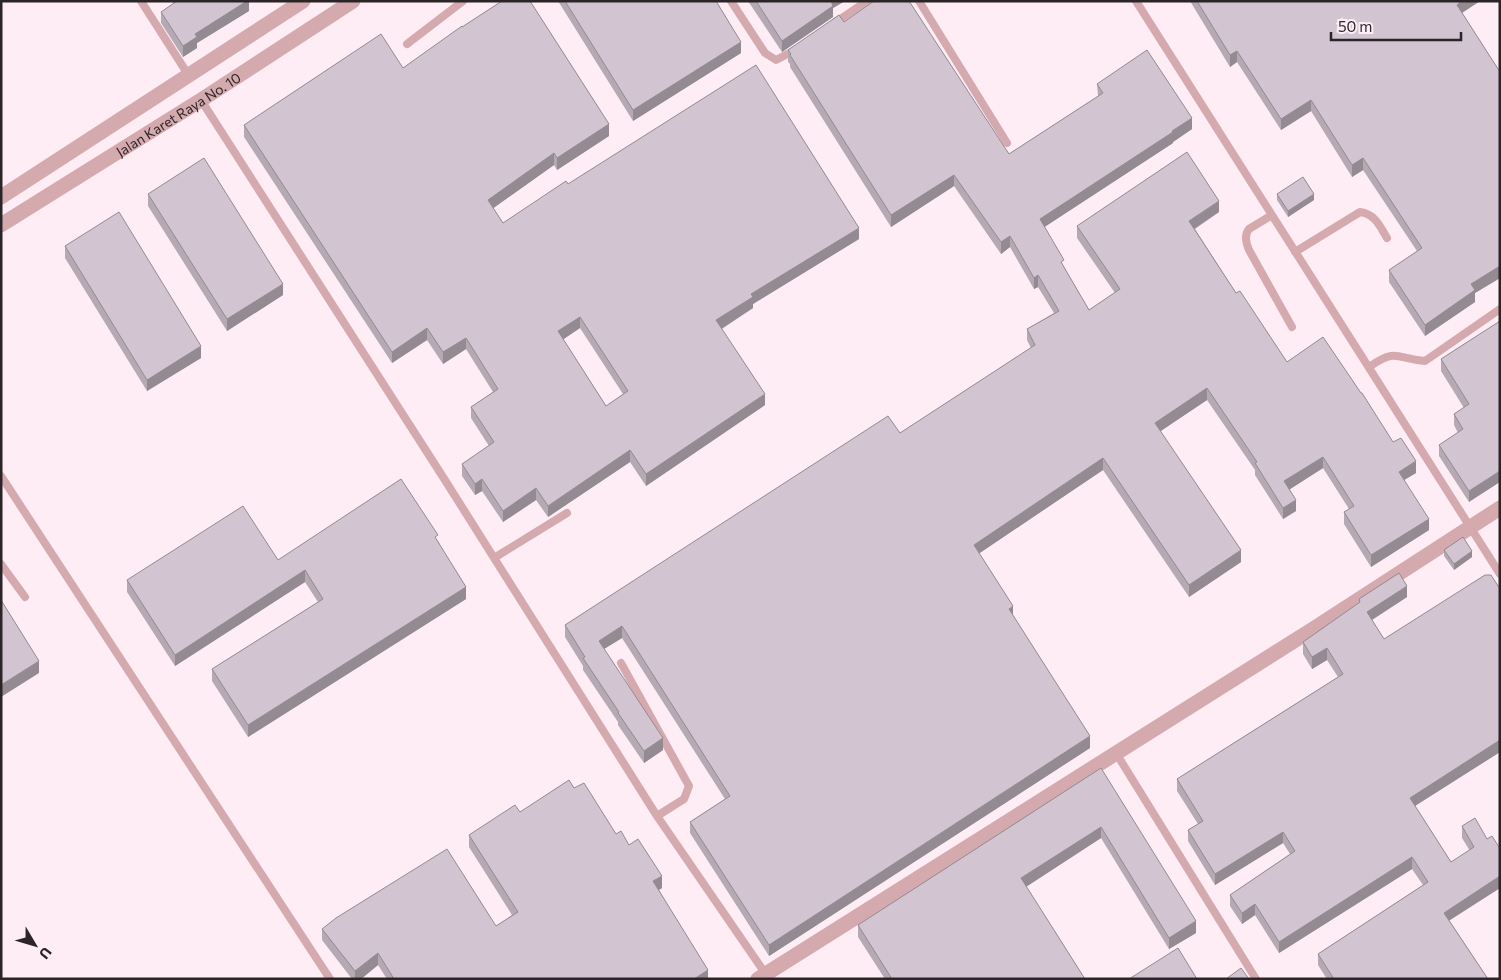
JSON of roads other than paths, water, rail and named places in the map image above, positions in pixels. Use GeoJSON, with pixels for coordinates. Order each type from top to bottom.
{"type":"FeatureCollection","features":[{"type":"Feature","properties":{"kind":"street","name":"Jalan Karet Raya No. 10"},"geometry":{"type":"LineString","coordinates":[[1,197],[303,1]]}},
{"type":"Feature","properties":{"kind":"street","name":"Jalan Karet Raya No. 10"},"geometry":{"type":"LineString","coordinates":[[1,225],[201,100],[353,1]]}},
{"type":"Feature","properties":{"kind":"street"},"geometry":{"type":"LineString","coordinates":[[764,977],[1313,629],[1500,508]]}},
{"type":"Feature","properties":{"kind":"lane"},"geometry":{"type":"LineString","coordinates":[[141,1],[190,76]]}},
{"type":"Feature","properties":{"kind":"lane"},"geometry":{"type":"LineString","coordinates":[[406,44],[463,1]]}},
{"type":"Feature","properties":{"kind":"lane"},"geometry":{"type":"LineString","coordinates":[[731,1],[765,53],[776,60],[801,46]]}},
{"type":"Feature","properties":{"kind":"lane"},"geometry":{"type":"LineString","coordinates":[[826,29],[867,1]]}},
{"type":"Feature","properties":{"kind":"lane"},"geometry":{"type":"LineString","coordinates":[[920,1],[1008,143]]}},
{"type":"Feature","properties":{"kind":"lane"},"geometry":{"type":"LineString","coordinates":[[1136,1],[1500,574]]}},
{"type":"Feature","properties":{"kind":"lane"},"geometry":{"type":"LineString","coordinates":[[201,100],[657,816],[764,977]]}},
{"type":"Feature","properties":{"kind":"lane"},"geometry":{"type":"LineString","coordinates":[[1295,252],[1360,212],[1374,216],[1387,238]]}},
{"type":"Feature","properties":{"kind":"lane"},"geometry":{"type":"LineString","coordinates":[[1272,215],[1249,229],[1246,240],[1249,250],[1292,327]]}},
{"type":"Feature","properties":{"kind":"lane"},"geometry":{"type":"LineString","coordinates":[[1369,367],[1384,357],[1395,354],[1409,359],[1425,361],[1500,309]]}},
{"type":"Feature","properties":{"kind":"lane"},"geometry":{"type":"LineString","coordinates":[[1,476],[330,979]]}},
{"type":"Feature","properties":{"kind":"lane"},"geometry":{"type":"LineString","coordinates":[[494,558],[567,513]]}},
{"type":"Feature","properties":{"kind":"lane"},"geometry":{"type":"LineString","coordinates":[[1,564],[25,597]]}},
{"type":"Feature","properties":{"kind":"lane"},"geometry":{"type":"LineString","coordinates":[[621,663],[688,786],[684,799],[657,816]]}},
{"type":"Feature","properties":{"kind":"lane"},"geometry":{"type":"LineString","coordinates":[[1116,753],[1256,979]]}}]}
